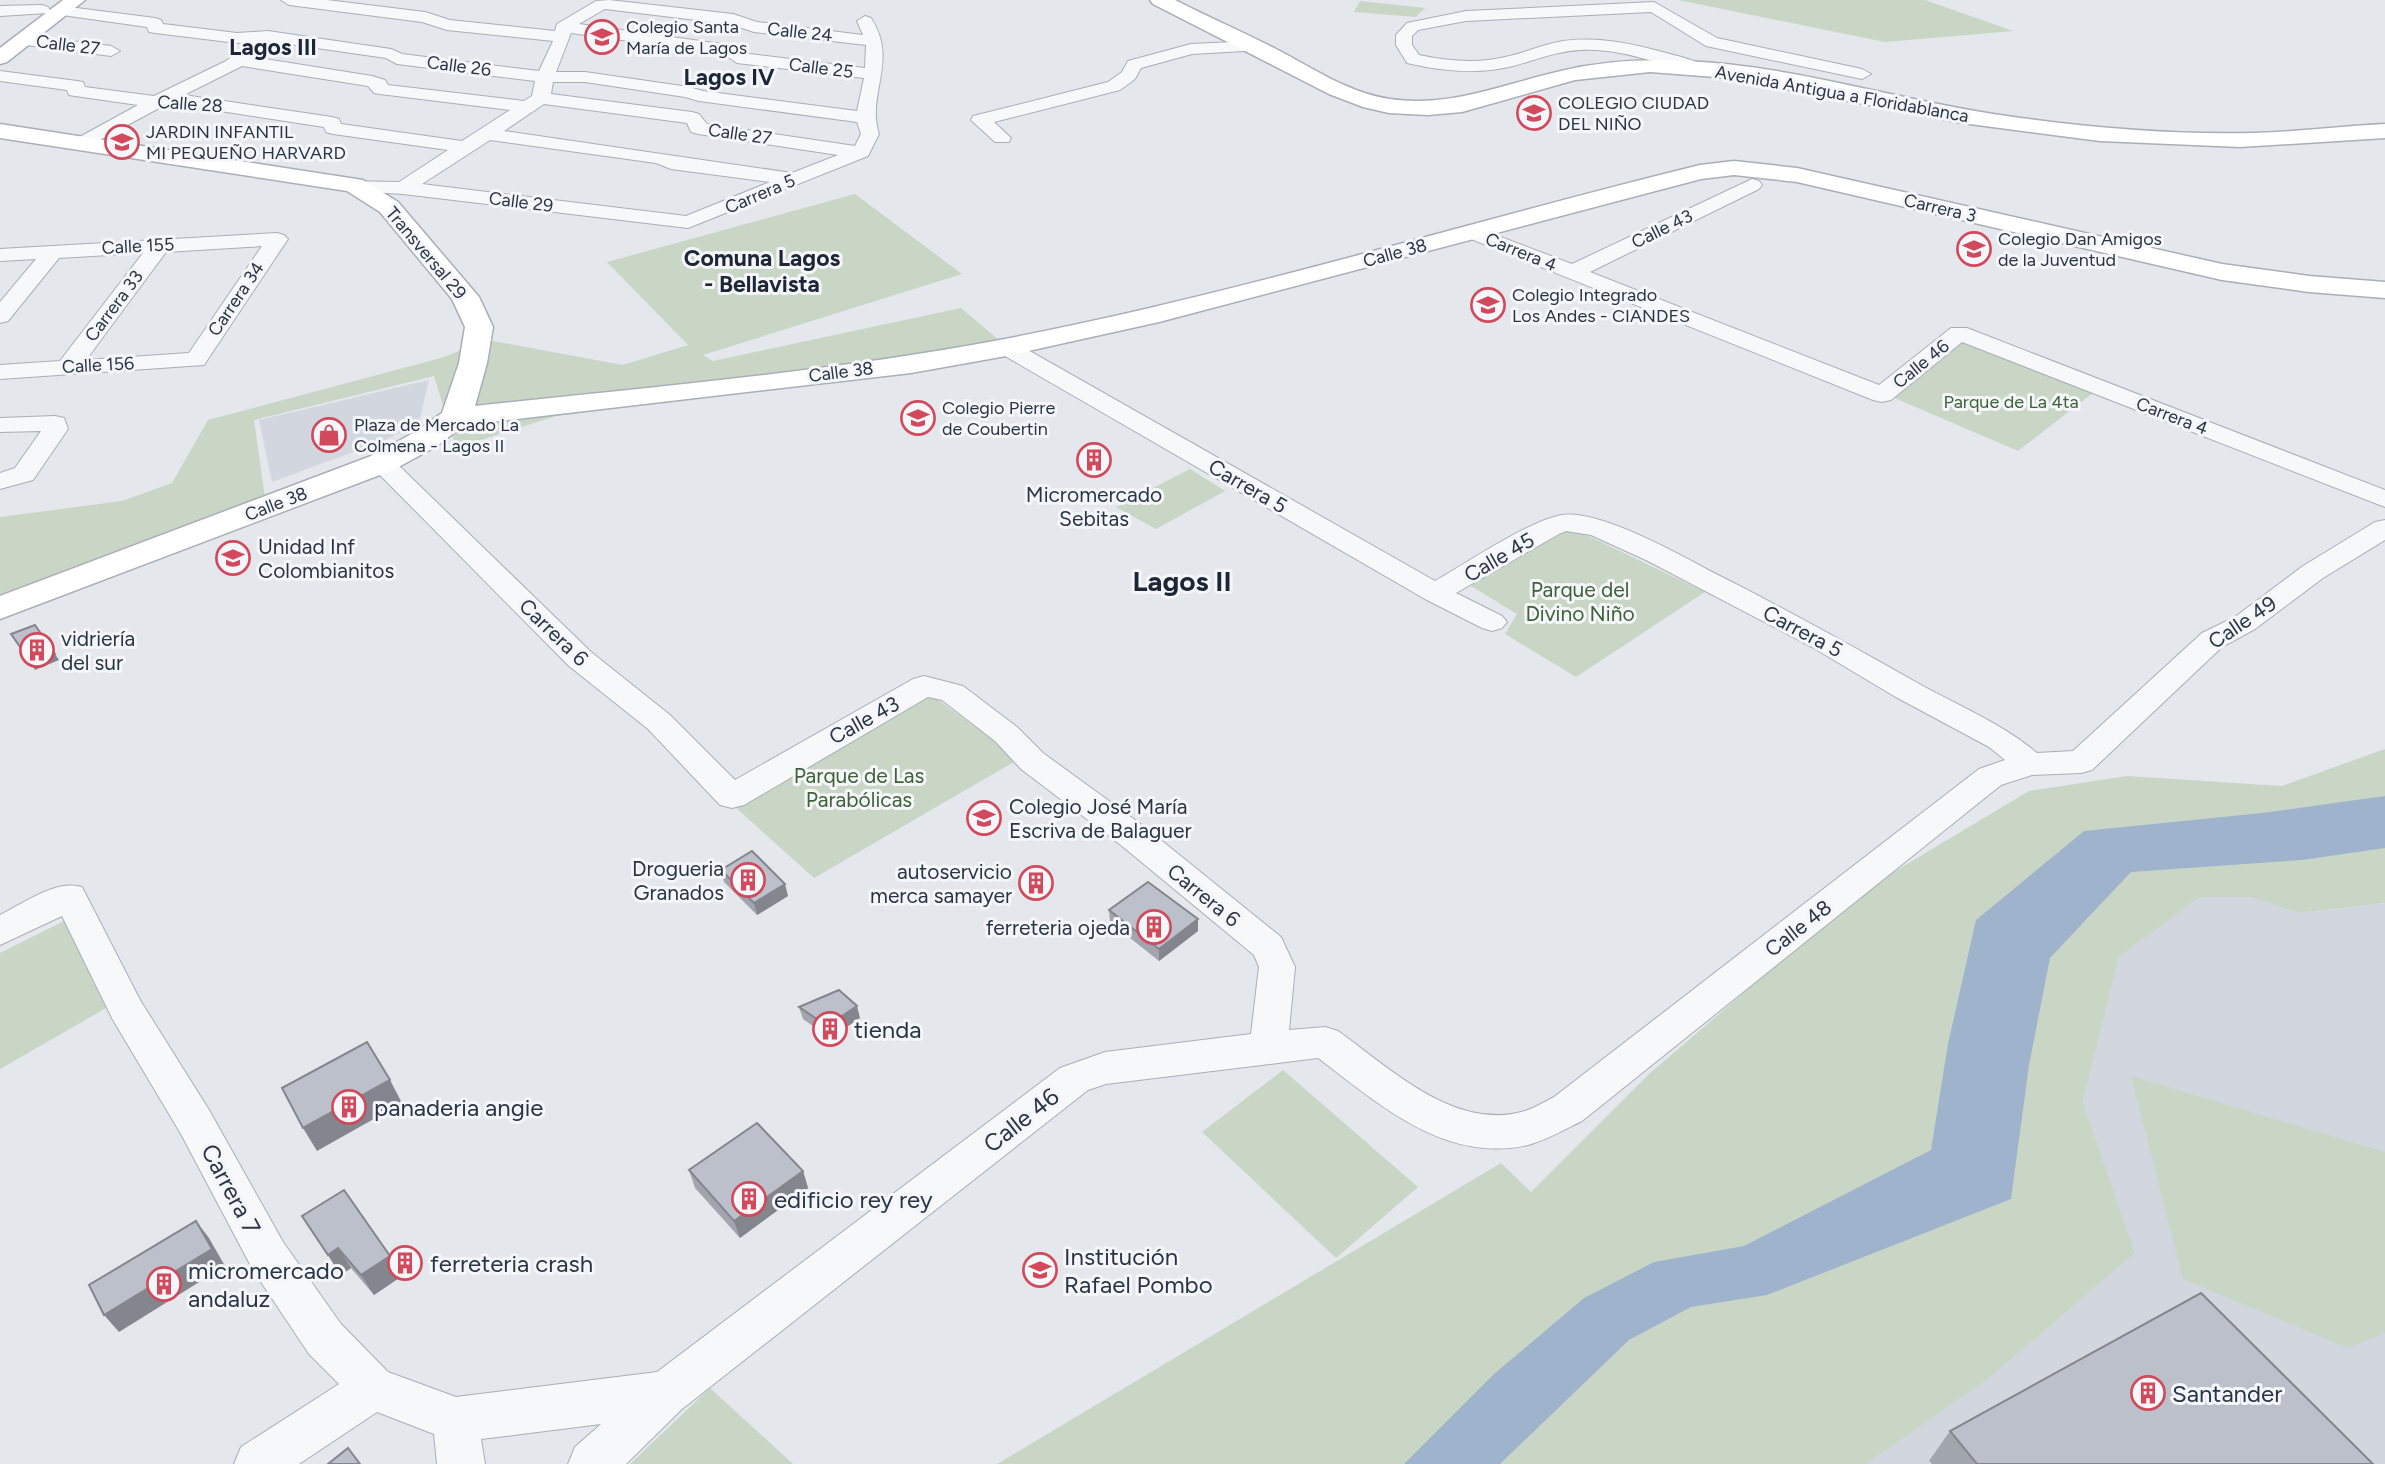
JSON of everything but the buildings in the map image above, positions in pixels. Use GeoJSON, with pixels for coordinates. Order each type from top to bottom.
{"type":"FeatureCollection","features":[{"type":"Feature","properties":{"kind":"street","name":"Avenida Antigua a Floridablanca"},"geometry":{"type":"LineString","coordinates":[[1160,0],[1256,46],[1349,96],[1390,106],[1417,108],[1478,104],[1532,85],[1573,75],[1648,66],[1696,68],[1762,77],[1960,116],[2096,133],[2238,141],[2385,131]]}},
{"type":"Feature","properties":{"kind":"street","name":"Calle 24"},"geometry":{"type":"LineString","coordinates":[[563,32],[602,4],[733,19],[754,27],[874,41]]}},
{"type":"Feature","properties":{"kind":"street"},"geometry":{"type":"LineString","coordinates":[[0,58],[24,40],[58,5]]}},
{"type":"Feature","properties":{"kind":"street"},"geometry":{"type":"LineString","coordinates":[[0,41],[58,5]]}},
{"type":"Feature","properties":{"kind":"street","name":"Calle 26"},"geometry":{"type":"LineString","coordinates":[[0,11],[58,5],[155,23],[155,28],[249,38],[280,15],[391,54],[397,59],[545,77],[585,77],[689,92],[699,96],[865,117]]}},
{"type":"Feature","properties":{"kind":"street"},"geometry":{"type":"LineString","coordinates":[[1696,68],[1642,50],[1586,44],[1538,51],[1509,62],[1443,65],[1413,59],[1404,45],[1404,35],[1413,26],[1534,7],[1654,7],[1666,12],[1691,32],[1712,41],[1862,74]]}},
{"type":"Feature","properties":{"kind":"street"},"geometry":{"type":"LineString","coordinates":[[83,143],[239,60],[280,15]]}},
{"type":"Feature","properties":{"kind":"street","name":"Calle 25"},"geometry":{"type":"LineString","coordinates":[[280,15],[425,17],[447,25],[563,32],[729,50],[737,58],[874,74]]}},
{"type":"Feature","properties":{"kind":"street"},"geometry":{"type":"LineString","coordinates":[[861,152],[870,134],[865,117],[874,74],[874,41],[865,21]]}},
{"type":"Feature","properties":{"kind":"street"},"geometry":{"type":"LineString","coordinates":[[1191,49],[1214,28]]}},
{"type":"Feature","properties":{"kind":"street"},"geometry":{"type":"LineString","coordinates":[[403,188],[535,103],[563,32]]}},
{"type":"Feature","properties":{"kind":"street","name":"Calle 27"},"geometry":{"type":"LineString","coordinates":[[24,40],[111,51]]}},
{"type":"Feature","properties":{"kind":"street"},"geometry":{"type":"LineString","coordinates":[[1002,138],[980,120],[1114,86],[1129,75],[1134,65],[1191,49],[1256,46]]}},
{"type":"Feature","properties":{"kind":"street","name":"Calle 27"},"geometry":{"type":"LineString","coordinates":[[239,60],[372,81],[379,84],[380,89],[692,118],[697,122],[698,128],[861,152]]}},
{"type":"Feature","properties":{"kind":"street","name":"Calle 28"},"geometry":{"type":"LineString","coordinates":[[0,76],[78,86],[75,91],[156,102],[174,99],[195,102],[332,123],[333,128],[466,147]]}},
{"type":"Feature","properties":{"kind":"street"},"geometry":{"type":"LineString","coordinates":[[0,131],[354,185]]}},
{"type":"Feature","properties":{"kind":"street"},"geometry":{"type":"LineString","coordinates":[[488,134],[660,158],[671,163],[795,179]]}},
{"type":"Feature","properties":{"kind":"street","name":"Carrera 5"},"geometry":{"type":"LineString","coordinates":[[688,222],[861,152]]}},
{"type":"Feature","properties":{"kind":"street","name":"Carrera 3"},"geometry":{"type":"LineString","coordinates":[[1700,172],[1734,168],[1797,175],[2197,267],[2309,284],[2385,290]]}},
{"type":"Feature","properties":{"kind":"street","name":"Calle 38"},"geometry":{"type":"LineString","coordinates":[[0,608],[382,463],[426,439],[456,417],[778,381],[1006,347],[1149,316],[1700,172]]}},
{"type":"Feature","properties":{"kind":"street","name":"Calle 29"},"geometry":{"type":"LineString","coordinates":[[354,185],[403,188],[688,222]]}},
{"type":"Feature","properties":{"kind":"street","name":"Transversal 29"},"geometry":{"type":"LineString","coordinates":[[354,185],[389,207],[465,297],[479,327],[473,363],[456,417]]}},
{"type":"Feature","properties":{"kind":"street","name":"Calle 43"},"geometry":{"type":"LineString","coordinates":[[1573,272],[1752,185]]}},
{"type":"Feature","properties":{"kind":"street","name":"Carrera 4"},"geometry":{"type":"LineString","coordinates":[[1473,233],[1882,395]]}},
{"type":"Feature","properties":{"kind":"street","name":"Calle 155"},"geometry":{"type":"LineString","coordinates":[[0,255],[277,239]]}},
{"type":"Feature","properties":{"kind":"street","name":"Carrera 34"},"geometry":{"type":"LineString","coordinates":[[195,360],[277,239]]}},
{"type":"Feature","properties":{"kind":"street","name":"Carrera 33"},"geometry":{"type":"LineString","coordinates":[[68,367],[160,245]]}},
{"type":"Feature","properties":{"kind":"street"},"geometry":{"type":"LineString","coordinates":[[0,316],[53,252]]}},
{"type":"Feature","properties":{"kind":"street","name":"Carrera 4"},"geometry":{"type":"LineString","coordinates":[[1959,333],[2385,499]]}},
{"type":"Feature","properties":{"kind":"street","name":"Calle 46"},"geometry":{"type":"LineString","coordinates":[[1882,395],[1959,333]]}},
{"type":"Feature","properties":{"kind":"street","name":"Carrera 5"},"geometry":{"type":"LineString","coordinates":[[1006,347],[1435,593],[1492,622]]}},
{"type":"Feature","properties":{"kind":"street","name":"Calle 156"},"geometry":{"type":"LineString","coordinates":[[0,372],[195,360]]}},
{"type":"Feature","properties":{"kind":"street"},"geometry":{"type":"LineString","coordinates":[[0,425],[55,424],[55,429],[24,474],[9,480]]}},
{"type":"Feature","properties":{"kind":"street","name":"Carrera 6"},"geometry":{"type":"LineString","coordinates":[[382,463],[580,659],[659,722],[732,796]]}},
{"type":"Feature","properties":{"kind":"street","name":"Carrera 5"},"geometry":{"type":"LineString","coordinates":[[1564,523],[1597,528],[1658,555],[1822,640],[1905,689],[2000,739],[2030,764]]}},
{"type":"Feature","properties":{"kind":"street","name":"Calle 45"},"geometry":{"type":"LineString","coordinates":[[1435,593],[1549,528],[1564,523]]}},
{"type":"Feature","properties":{"kind":"street","name":"Calle 49"},"geometry":{"type":"LineString","coordinates":[[2081,762],[2212,640],[2245,623],[2313,572],[2385,528]]}},
{"type":"Feature","properties":{"kind":"street","name":"Calle 43"},"geometry":{"type":"LineString","coordinates":[[732,796],[924,686]]}},
{"type":"Feature","properties":{"kind":"street","name":"Carrera 6"},"geometry":{"type":"LineString","coordinates":[[924,686],[952,693],[1006,734],[1032,761],[1134,837],[1268,947],[1277,967],[1268,1047]]}},
{"type":"Feature","properties":{"kind":"street","name":"Calle 48"},"geometry":{"type":"LineString","coordinates":[[1527,1128],[1568,1109],[1990,777],[2030,764],[2081,762]]}},
{"type":"Feature","properties":{"kind":"street","name":"Carrera 7"},"geometry":{"type":"LineString","coordinates":[[0,931],[70,896],[126,1009],[195,1122],[268,1256],[325,1339],[373,1388],[459,1442],[666,1393]]}},
{"type":"Feature","properties":{"kind":"street","name":"Calle 46"},"geometry":{"type":"LineString","coordinates":[[592,1464],[666,1393],[1074,1079],[1105,1068],[1325,1042],[1416,1109],[1457,1127],[1527,1128]]}},
{"type":"Feature","properties":{"kind":"street"},"geometry":{"type":"LineString","coordinates":[[258,1464],[373,1388]]}},
{"type":"Feature","properties":{"kind":"shaded area","name":"Plaza de Mercado La Colmena - Lagos II"},"geometry":{"type":"Polygon","coordinates":[[[429,380],[419,423],[383,441],[272,482],[259,420],[429,380]]]}},
{"type":"Feature","properties":{"kind":"shaded area"},"geometry":{"type":"Polygon","coordinates":[[[2198,897],[2253,897],[2298,913],[2385,903],[2385,1464],[1866,1464],[1987,1380],[2135,1253],[2083,1102],[2119,957],[2198,897]]]}},
{"type":"Feature","properties":{"kind":"green space"},"geometry":{"type":"Polygon","coordinates":[[[1678,0],[1925,0],[2013,31],[1885,42],[1678,0]]]}},
{"type":"Feature","properties":{"kind":"green space"},"geometry":{"type":"Polygon","coordinates":[[[1360,1],[1425,8],[1416,17],[1354,12],[1360,1]]]}},
{"type":"Feature","properties":{"kind":"green space"},"geometry":{"type":"Polygon","coordinates":[[[855,194],[962,274],[703,355],[713,361],[961,308],[1013,352],[905,373],[556,416],[456,448],[434,376],[254,420],[266,505],[0,610],[0,517],[122,501],[172,483],[208,420],[441,358],[487,340],[623,365],[688,345],[607,262],[855,194]]]}},
{"type":"Feature","properties":{"kind":"green space","name":"Parque de La 4ta"},"geometry":{"type":"Polygon","coordinates":[[[1962,338],[2098,389],[2018,451],[1890,396],[1962,338]]]}},
{"type":"Feature","properties":{"kind":"green space"},"geometry":{"type":"Polygon","coordinates":[[[1190,469],[1225,491],[1156,529],[1116,507],[1190,469]]]}},
{"type":"Feature","properties":{"kind":"green space","name":"Parque del Divino Niño"},"geometry":{"type":"Polygon","coordinates":[[[1572,528],[1705,592],[1576,677],[1505,634],[1517,614],[1466,583],[1572,528]]]}},
{"type":"Feature","properties":{"kind":"green space","name":"Parque de Las Parabólicas"},"geometry":{"type":"Polygon","coordinates":[[[930,694],[1019,759],[814,878],[733,805],[930,694]]]}},
{"type":"Feature","properties":{"kind":"green space"},"geometry":{"type":"Polygon","coordinates":[[[2385,749],[2385,903],[2298,913],[2252,897],[2199,897],[2119,957],[2083,1102],[2135,1253],[1987,1380],[1866,1464],[997,1464],[1501,1163],[1531,1192],[1648,1075],[1862,891],[2029,791],[2127,776],[2282,786],[2385,749]]]}},
{"type":"Feature","properties":{"kind":"green space"},"geometry":{"type":"Polygon","coordinates":[[[64,921],[106,1008],[0,1069],[0,953],[64,921]]]}},
{"type":"Feature","properties":{"kind":"green space"},"geometry":{"type":"Polygon","coordinates":[[[1283,1070],[1418,1187],[1336,1258],[1202,1132],[1283,1070]]]}},
{"type":"Feature","properties":{"kind":"green space"},"geometry":{"type":"Polygon","coordinates":[[[2131,1076],[2385,1152],[2385,1333],[2348,1348],[2183,1279],[2131,1076]]]}},
{"type":"Feature","properties":{"kind":"green space"},"geometry":{"type":"Polygon","coordinates":[[[710,1388],[793,1464],[630,1464],[710,1388]]]}},
{"type":"Feature","properties":{"kind":"water"},"geometry":{"type":"Polygon","coordinates":[[[2385,796],[2385,848],[2302,860],[2131,872],[2050,958],[2029,1065],[2011,1199],[1767,1295],[1691,1307],[1629,1340],[1500,1464],[1404,1464],[1494,1374],[1584,1298],[1654,1262],[1744,1246],[1931,1150],[1948,1044],[1976,920],[2084,831],[2262,813],[2385,796]]]}},
{"type":"Feature","properties":{"kind":"place","name":"Colegio Santa María de Lagos"},"geometry":{"type":"Point","coordinates":[602,37]}},
{"type":"Feature","properties":{"kind":"place","name":"COLEGIO CIUDAD DEL NIÑO"},"geometry":{"type":"Point","coordinates":[1534,113]}},
{"type":"Feature","properties":{"kind":"place","name":"JARDIN INFANTIL MI PEQUEÑO HARVARD"},"geometry":{"type":"Point","coordinates":[122,142]}},
{"type":"Feature","properties":{"kind":"place","name":"Colegio Dan Amigos de la Juventud"},"geometry":{"type":"Point","coordinates":[1974,249]}},
{"type":"Feature","properties":{"kind":"place","name":"Colegio Integrado Los Andes - CIANDES"},"geometry":{"type":"Point","coordinates":[1488,305]}},
{"type":"Feature","properties":{"kind":"place","name":"Colegio Pierre de Coubertin"},"geometry":{"type":"Point","coordinates":[918,418]}},
{"type":"Feature","properties":{"kind":"place","name":"Plaza de Mercado La Colmena - Lagos II"},"geometry":{"type":"Point","coordinates":[329,435]}},
{"type":"Feature","properties":{"kind":"place","name":"Micromercado Sebitas"},"geometry":{"type":"Point","coordinates":[1094,460]}},
{"type":"Feature","properties":{"kind":"place","name":"Unidad Inf Colombianitos"},"geometry":{"type":"Point","coordinates":[233,558]}},
{"type":"Feature","properties":{"kind":"place","name":"vidriería del sur"},"geometry":{"type":"Point","coordinates":[37,650]}},
{"type":"Feature","properties":{"kind":"place","name":"Colegio José María Escriva de Balaguer"},"geometry":{"type":"Point","coordinates":[984,818]}},
{"type":"Feature","properties":{"kind":"place","name":"Drogueria Granados"},"geometry":{"type":"Point","coordinates":[748,880]}},
{"type":"Feature","properties":{"kind":"place","name":"autoservicio merca samayer"},"geometry":{"type":"Point","coordinates":[1036,883]}},
{"type":"Feature","properties":{"kind":"place","name":"ferreteria ojeda"},"geometry":{"type":"Point","coordinates":[1154,927]}},
{"type":"Feature","properties":{"kind":"place","name":"tienda"},"geometry":{"type":"Point","coordinates":[830,1029]}},
{"type":"Feature","properties":{"kind":"place","name":"panaderia angie"},"geometry":{"type":"Point","coordinates":[349,1107]}},
{"type":"Feature","properties":{"kind":"place","name":"edificio rey rey"},"geometry":{"type":"Point","coordinates":[749,1199]}},
{"type":"Feature","properties":{"kind":"place","name":"ferreteria crash"},"geometry":{"type":"Point","coordinates":[405,1263]}},
{"type":"Feature","properties":{"kind":"place","name":"Institución Rafael Pombo"},"geometry":{"type":"Point","coordinates":[1040,1270]}},
{"type":"Feature","properties":{"kind":"place","name":"micromercado andaluz"},"geometry":{"type":"Point","coordinates":[164,1284]}},
{"type":"Feature","properties":{"kind":"place","name":"Santander"},"geometry":{"type":"Point","coordinates":[2148,1393]}},
{"type":"Feature","properties":{"kind":"district","name":"Lagos III"},"geometry":{"type":"Point","coordinates":[273,47]}},
{"type":"Feature","properties":{"kind":"district","name":"Lagos IV"},"geometry":{"type":"Point","coordinates":[729,77]}},
{"type":"Feature","properties":{"kind":"district","name":"Comuna Lagos - Bellavista"},"geometry":{"type":"Point","coordinates":[762,271]}},
{"type":"Feature","properties":{"kind":"district","name":"Lagos II"},"geometry":{"type":"Point","coordinates":[1182,581]}}]}
